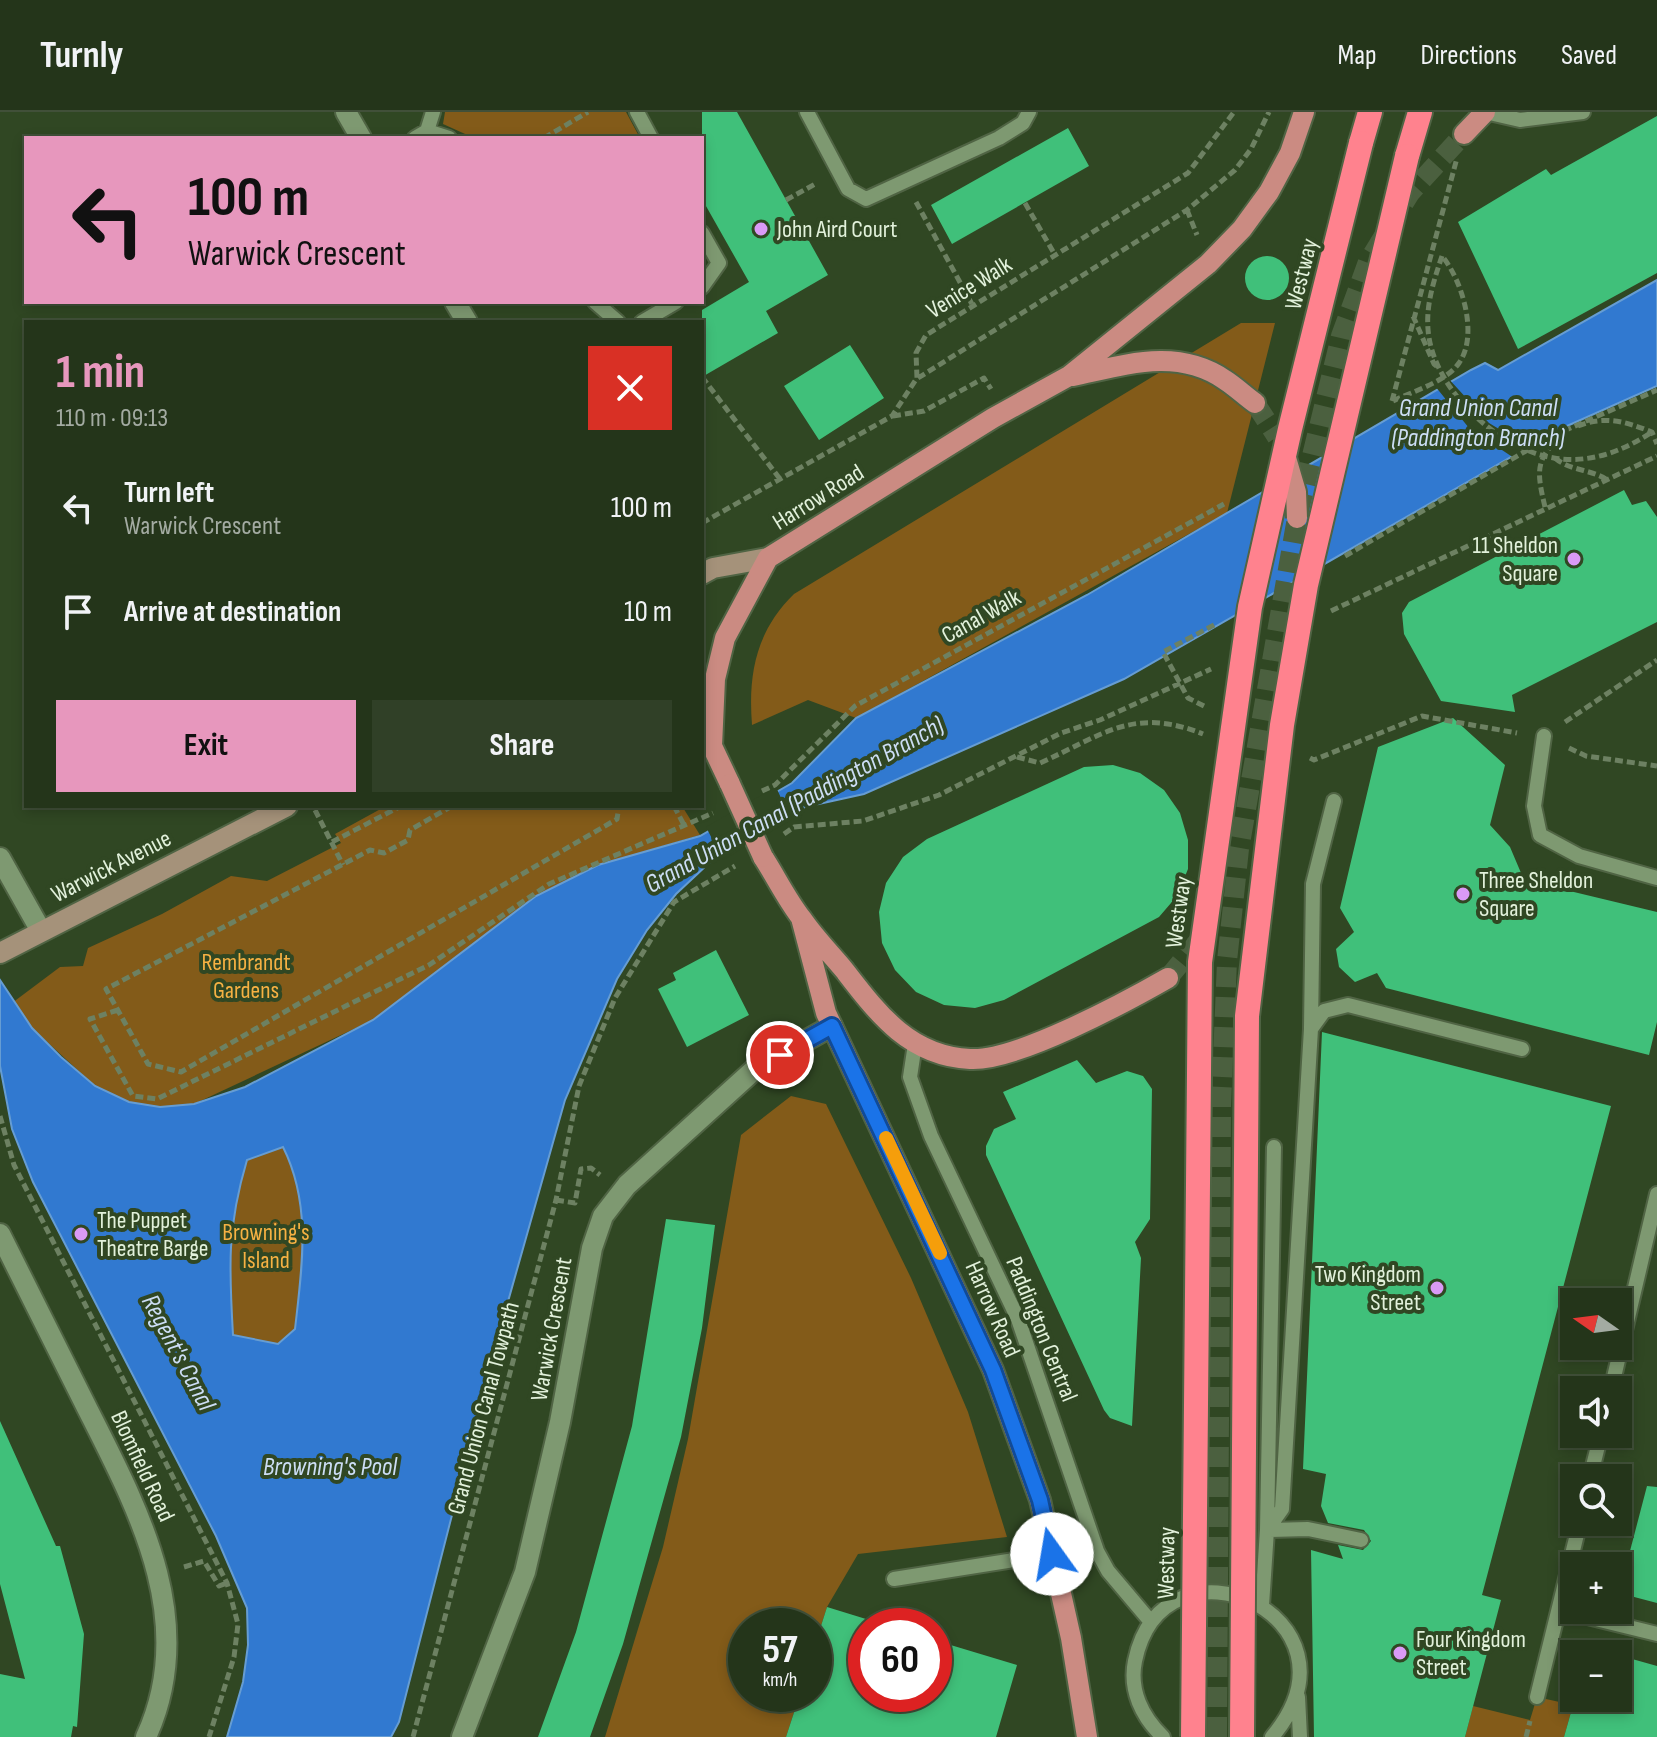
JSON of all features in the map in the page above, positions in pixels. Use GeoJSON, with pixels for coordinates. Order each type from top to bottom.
{"type":"FeatureCollection","features":[{"type":"Feature","properties":{"kind":"highway","name":"Westway"},"geometry":{"type":"LineString","coordinates":[[1193,1737],[1200,962],[1250,607],[1290,429],[1370,112]]}},
{"type":"Feature","properties":{"kind":"highway"},"geometry":{"type":"LineString","coordinates":[[1242,1737],[1247,1016],[1282,725],[1306,585],[1332,464],[1420,112]]}},
{"type":"Feature","properties":{"kind":"main road","name":"Harrow Road"},"geometry":{"type":"LineString","coordinates":[[1168,978],[1139,994],[996,1057],[972,1059],[949,1056],[915,1044],[888,1026],[869,1005],[801,918],[763,857],[707,742],[715,679],[725,638],[768,558],[993,418],[1069,376],[1208,264],[1242,229],[1269,192],[1290,153],[1304,112]]}},
{"type":"Feature","properties":{"kind":"main road"},"geometry":{"type":"LineString","coordinates":[[1464,134],[1485,112]]}},
{"type":"Feature","properties":{"kind":"main road","name":"Harrow Road"},"geometry":{"type":"LineString","coordinates":[[1069,376],[1148,359],[1173,359],[1225,379],[1255,403]]}},
{"type":"Feature","properties":{"kind":"main road"},"geometry":{"type":"LineString","coordinates":[[1277,437],[1288,460],[1296,492],[1297,518]]}},
{"type":"Feature","properties":{"kind":"main road","name":"Harrow Road"},"geometry":{"type":"LineString","coordinates":[[801,918],[832,1026],[993,1370],[1040,1500],[1087,1737]]}},
{"type":"Feature","properties":{"kind":"street"},"geometry":{"type":"LineString","coordinates":[[346,112],[360,136]]}},
{"type":"Feature","properties":{"kind":"street"},"geometry":{"type":"LineString","coordinates":[[704,573],[713,568],[768,558]]}},
{"type":"Feature","properties":{"kind":"street","name":"Warwick Avenue"},"geometry":{"type":"LineString","coordinates":[[1,953],[283,808]]}},
{"type":"Feature","properties":{"kind":"street"},"geometry":{"type":"LineString","coordinates":[[0,858],[41,931]]}},
{"type":"Feature","properties":{"kind":"street","name":"Warwick Crescent"},"geometry":{"type":"LineString","coordinates":[[462,1737],[525,1572],[560,1422],[592,1248],[603,1216],[627,1185],[755,1069],[832,1026]]}},
{"type":"Feature","properties":{"kind":"street","name":"Blomfield Road"},"geometry":{"type":"LineString","coordinates":[[0,1234],[137,1507],[160,1577],[167,1641],[162,1687],[146,1737]]}},
{"type":"Feature","properties":{"kind":"lane"},"geometry":{"type":"LineString","coordinates":[[421,135],[433,112]]}},
{"type":"Feature","properties":{"kind":"lane"},"geometry":{"type":"LineString","coordinates":[[637,112],[650,136]]}},
{"type":"Feature","properties":{"kind":"lane"},"geometry":{"type":"LineString","coordinates":[[807,112],[854,194],[874,198],[999,138],[1023,123],[1029,112]]}},
{"type":"Feature","properties":{"kind":"lane"},"geometry":{"type":"LineString","coordinates":[[1485,112],[1520,120],[1583,112]]}},
{"type":"Feature","properties":{"kind":"lane"},"geometry":{"type":"LineString","coordinates":[[704,237],[719,263],[704,284]]}},
{"type":"Feature","properties":{"kind":"lane"},"geometry":{"type":"LineString","coordinates":[[597,304],[616,320]]}},
{"type":"Feature","properties":{"kind":"lane"},"geometry":{"type":"LineString","coordinates":[[645,320],[673,304]]}},
{"type":"Feature","properties":{"kind":"lane"},"geometry":{"type":"LineString","coordinates":[[1544,736],[1534,806],[1540,835],[1579,856],[1657,878]]}},
{"type":"Feature","properties":{"kind":"lane"},"geometry":{"type":"LineString","coordinates":[[1267,1530],[1282,1509],[1311,1029],[1313,884],[1334,801]]}},
{"type":"Feature","properties":{"kind":"lane"},"geometry":{"type":"LineString","coordinates":[[1311,1029],[1324,1011],[1348,1005],[1522,1049]]}},
{"type":"Feature","properties":{"kind":"lane","name":"Paddington Central"},"geometry":{"type":"LineString","coordinates":[[915,1044],[910,1077],[931,1136],[1018,1319],[1055,1419],[1097,1551],[1108,1571],[1151,1622]]}},
{"type":"Feature","properties":{"kind":"lane"},"geometry":{"type":"LineString","coordinates":[[1262,1605],[1267,1530],[1274,1147]]}},
{"type":"Feature","properties":{"kind":"lane"},"geometry":{"type":"LineString","coordinates":[[1614,1376],[1657,1194]]}},
{"type":"Feature","properties":{"kind":"lane"},"geometry":{"type":"LineString","coordinates":[[1267,1530],[1308,1529],[1361,1540]]}},
{"type":"Feature","properties":{"kind":"lane"},"geometry":{"type":"LineString","coordinates":[[1537,1697],[1577,1536]]}},
{"type":"Feature","properties":{"kind":"lane"},"geometry":{"type":"LineString","coordinates":[[894,1579],[1052,1554]]}},
{"type":"Feature","properties":{"kind":"lane"},"geometry":{"type":"LineString","coordinates":[[1163,1737],[1149,1724],[1137,1700],[1133,1673],[1138,1646],[1151,1622],[1172,1604],[1194,1594],[1217,1591],[1241,1595],[1262,1605],[1286,1628],[1299,1659],[1300,1737]]}},
{"type":"Feature","properties":{"kind":"lane"},"geometry":{"type":"LineString","coordinates":[[1559,1610],[1657,1634]]}},
{"type":"Feature","properties":{"kind":"lane"},"geometry":{"type":"LineString","coordinates":[[1272,1737],[1288,1717],[1298,1692]]}},
{"type":"Feature","properties":{"kind":"path"},"geometry":{"type":"LineString","coordinates":[[548,136],[588,112]]}},
{"type":"Feature","properties":{"kind":"path","name":"Venice Walk"},"geometry":{"type":"LineString","coordinates":[[704,522],[892,416],[917,378],[916,353],[926,335],[1188,173],[1234,112]]}},
{"type":"Feature","properties":{"kind":"path"},"geometry":{"type":"LineString","coordinates":[[917,378],[1187,210],[1235,170],[1251,149],[1269,112]]}},
{"type":"Feature","properties":{"kind":"path"},"geometry":{"type":"LineString","coordinates":[[560,129],[565,136]]}},
{"type":"Feature","properties":{"kind":"path"},"geometry":{"type":"LineString","coordinates":[[1439,368],[1428,331],[1433,281],[1442,256],[1453,269],[1466,314],[1464,351],[1459,364],[1441,378],[1392,401],[1464,134]]}},
{"type":"Feature","properties":{"kind":"path"},"geometry":{"type":"LineString","coordinates":[[905,183],[973,306]]}},
{"type":"Feature","properties":{"kind":"path"},"geometry":{"type":"LineString","coordinates":[[786,200],[814,185]]}},
{"type":"Feature","properties":{"kind":"path"},"geometry":{"type":"LineString","coordinates":[[1025,203],[1055,255]]}},
{"type":"Feature","properties":{"kind":"path"},"geometry":{"type":"LineString","coordinates":[[1413,315],[1434,364],[1466,405],[1492,430],[1524,448],[1555,458],[1593,457],[1625,450],[1652,432]]}},
{"type":"Feature","properties":{"kind":"path"},"geometry":{"type":"LineString","coordinates":[[892,416],[924,411],[984,378]]}},
{"type":"Feature","properties":{"kind":"path"},"geometry":{"type":"LineString","coordinates":[[704,380],[780,479]]}},
{"type":"Feature","properties":{"kind":"path"},"geometry":{"type":"LineString","coordinates":[[1343,558],[1550,437],[1657,390]]}},
{"type":"Feature","properties":{"kind":"path"},"geometry":{"type":"LineString","coordinates":[[1545,507],[1537,473],[1546,448],[1567,431],[1596,419],[1621,420],[1652,432],[1657,444]]}},
{"type":"Feature","properties":{"kind":"path"},"geometry":{"type":"LineString","coordinates":[[1555,458],[1561,464],[1595,471],[1609,481]]}},
{"type":"Feature","properties":{"kind":"path","name":"Canal Walk"},"geometry":{"type":"LineString","coordinates":[[775,785],[855,706],[1224,504]]}},
{"type":"Feature","properties":{"kind":"path"},"geometry":{"type":"LineString","coordinates":[[1216,712],[1188,698],[1163,652],[1218,623]]}},
{"type":"Feature","properties":{"kind":"path"},"geometry":{"type":"LineString","coordinates":[[1300,753],[1314,760],[1422,716],[1544,736],[1657,660]]}},
{"type":"Feature","properties":{"kind":"path"},"geometry":{"type":"LineString","coordinates":[[1586,756],[1657,766]]}},
{"type":"Feature","properties":{"kind":"path"},"geometry":{"type":"LineString","coordinates":[[314,808],[343,865]]}},
{"type":"Feature","properties":{"kind":"path"},"geometry":{"type":"LineString","coordinates":[[332,842],[397,808]]}},
{"type":"Feature","properties":{"kind":"path"},"geometry":{"type":"LineString","coordinates":[[448,808],[410,830],[408,840],[384,853],[370,850],[106,989],[148,1064],[181,1072],[617,819],[619,808]]}},
{"type":"Feature","properties":{"kind":"path"},"geometry":{"type":"LineString","coordinates":[[118,1010],[90,1019],[133,1096],[157,1099],[429,965],[549,884],[684,825],[675,808]]}},
{"type":"Feature","properties":{"kind":"path"},"geometry":{"type":"LineString","coordinates":[[781,836],[794,827]]}},
{"type":"Feature","properties":{"kind":"path","name":"Grand Union Canal Towpath"},"geometry":{"type":"LineString","coordinates":[[413,1737],[556,1200],[579,1086],[615,998],[674,902],[742,862]]}},
{"type":"Feature","properties":{"kind":"path"},"geometry":{"type":"LineString","coordinates":[[0,1116],[14,1165],[227,1583],[238,1624],[234,1657],[209,1737]]}},
{"type":"Feature","properties":{"kind":"path"},"geometry":{"type":"LineString","coordinates":[[556,1200],[575,1203],[581,1169],[591,1168],[600,1175]]}},
{"type":"Feature","properties":{"kind":"path"},"geometry":{"type":"LineString","coordinates":[[190,1564],[204,1561],[219,1586],[227,1583]]}},
{"type":"Feature","properties":{"kind":"green space"},"geometry":{"type":"Polygon","coordinates":[[[445,112],[626,112],[639,136],[470,136],[443,124],[445,112]]]}},
{"type":"Feature","properties":{"kind":"green space"},"geometry":{"type":"Polygon","coordinates":[[[1241,323],[1275,323],[1227,513],[856,718],[808,700],[752,725],[752,688],[757,654],[771,623],[794,594],[1241,323]]]}},
{"type":"Feature","properties":{"kind":"green space","name":"Rembrandt Gardens"},"geometry":{"type":"Polygon","coordinates":[[[382,808],[683,808],[700,835],[599,865],[536,897],[373,1020],[194,1104],[160,1107],[129,1102],[95,1086],[32,1028],[12,1003],[60,967],[83,966],[88,948],[162,914],[231,876],[267,881],[341,843],[335,834],[382,808]]]}},
{"type":"Feature","properties":{"kind":"green space"},"geometry":{"type":"Polygon","coordinates":[[[791,1096],[826,1104],[911,1278],[968,1412],[1007,1537],[858,1554],[827,1608],[728,1608],[728,1712],[794,1712],[786,1737],[605,1737],[663,1547],[688,1439],[741,1135],[791,1096]]]}},
{"type":"Feature","properties":{"kind":"green space","name":"Browning's Island"},"geometry":{"type":"Polygon","coordinates":[[[283,1147],[298,1191],[302,1259],[295,1329],[278,1345],[233,1336],[230,1268],[236,1206],[247,1159],[283,1147]]]}},
{"type":"Feature","properties":{"kind":"green space"},"geometry":{"type":"Polygon","coordinates":[[[1537,1697],[1560,1702],[1560,1712],[1571,1712],[1564,1737],[1465,1737],[1473,1706],[1530,1720],[1537,1697]]]}},
{"type":"Feature","properties":{"kind":"water","name":"Browning's Pool"},"geometry":{"type":"Polygon","coordinates":[[[1657,280],[1657,386],[1558,430],[1124,679],[864,794],[805,807],[708,864],[676,894],[647,930],[617,979],[565,1100],[494,1351],[399,1722],[391,1737],[227,1737],[243,1682],[248,1645],[247,1608],[216,1536],[33,1182],[12,1129],[0,1066],[0,980],[32,1028],[61,1057],[95,1086],[129,1102],[160,1107],[194,1104],[245,1087],[373,1020],[536,896],[598,865],[700,836],[792,783],[856,718],[1087,595],[1471,370],[1485,363],[1498,370],[1657,280]],[[283,1147],[247,1160],[240,1184],[231,1247],[233,1335],[278,1344],[295,1329],[302,1236],[298,1191],[283,1147]]]}},
{"type":"Feature","properties":{"kind":"pier"},"geometry":{"type":"Polygon","coordinates":[[[1448,378],[1489,423],[1534,450],[1517,460],[1469,428],[1435,386],[1448,378]]]}},
{"type":"Feature","properties":{"kind":"pier"},"geometry":{"type":"Polygon","coordinates":[[[776,787],[791,820],[723,860],[706,827],[776,787]]]}},
{"type":"Feature","properties":{"kind":"building","name":"John Aird Court"},"geometry":{"type":"Polygon","coordinates":[[[702,112],[737,112],[828,275],[766,311],[778,333],[704,376],[702,310],[749,282],[704,203],[702,112]]]}},
{"type":"Feature","properties":{"kind":"building"},"geometry":{"type":"Polygon","coordinates":[[[1657,116],[1657,273],[1518,349],[1458,222],[1546,169],[1551,175],[1657,116]]]}},
{"type":"Feature","properties":{"kind":"building","name":"John Aird Court"},"geometry":{"type":"Polygon","coordinates":[[[1068,128],[1089,166],[952,244],[931,205],[1068,128]]]}},
{"type":"Feature","properties":{"kind":"building"},"geometry":{"type":"Polygon","coordinates":[[[1267,256],[1283,262],[1289,278],[1283,294],[1267,300],[1251,294],[1245,278],[1251,262],[1267,256]]]}},
{"type":"Feature","properties":{"kind":"building"},"geometry":{"type":"Polygon","coordinates":[[[850,345],[884,398],[819,440],[784,386],[850,345]]]}},
{"type":"Feature","properties":{"kind":"building","name":"11 Sheldon Square"},"geometry":{"type":"Polygon","coordinates":[[[1624,490],[1632,505],[1646,501],[1657,517],[1657,622],[1512,695],[1515,712],[1441,701],[1404,634],[1402,613],[1409,602],[1624,490]]]}},
{"type":"Feature","properties":{"kind":"building","name":"Three Sheldon Square"},"geometry":{"type":"Polygon","coordinates":[[[1453,718],[1505,765],[1490,825],[1510,847],[1524,880],[1657,912],[1657,1022],[1649,1055],[1386,988],[1377,973],[1355,982],[1339,967],[1336,949],[1354,932],[1340,908],[1378,747],[1453,718]]]}},
{"type":"Feature","properties":{"kind":"building"},"geometry":{"type":"Polygon","coordinates":[[[1113,765],[1140,773],[1164,790],[1180,813],[1188,840],[1188,869],[1177,896],[1159,917],[1004,1000],[975,1008],[944,1005],[916,992],[895,970],[882,943],[879,912],[886,883],[903,857],[927,839],[1084,767],[1113,765]]]}},
{"type":"Feature","properties":{"kind":"building"},"geometry":{"type":"Polygon","coordinates":[[[716,950],[749,1015],[687,1047],[658,989],[676,980],[673,973],[716,950]]]}},
{"type":"Feature","properties":{"kind":"building","name":"Two Kingdom Street"},"geometry":{"type":"Polygon","coordinates":[[[1322,1032],[1611,1106],[1563,1288],[1560,1288],[1560,1299],[1482,1595],[1501,1600],[1465,1737],[1314,1737],[1311,1550],[1343,1559],[1338,1545],[1363,1550],[1371,1541],[1364,1530],[1328,1523],[1321,1506],[1326,1474],[1303,1469],[1322,1032]]]}},
{"type":"Feature","properties":{"kind":"building"},"geometry":{"type":"Polygon","coordinates":[[[1077,1060],[1096,1083],[1127,1071],[1143,1076],[1152,1089],[1150,1219],[1135,1242],[1141,1258],[1132,1426],[1110,1418],[1104,1410],[986,1155],[986,1146],[994,1129],[1016,1119],[1003,1092],[1077,1060]]]}},
{"type":"Feature","properties":{"kind":"building"},"geometry":{"type":"Polygon","coordinates":[[[666,1219],[715,1225],[702,1328],[681,1437],[623,1644],[590,1737],[538,1737],[576,1632],[632,1426],[666,1219]]]}},
{"type":"Feature","properties":{"kind":"building"},"geometry":{"type":"Polygon","coordinates":[[[0,1421],[56,1546],[60,1546],[84,1634],[77,1727],[73,1726],[71,1737],[0,1737],[0,1674],[25,1679],[0,1584],[0,1421]]]}},
{"type":"Feature","properties":{"kind":"building"},"geometry":{"type":"Polygon","coordinates":[[[1647,1486],[1657,1487],[1657,1603],[1632,1596],[1630,1552],[1647,1486]]]}},
{"type":"Feature","properties":{"kind":"building"},"geometry":{"type":"Polygon","coordinates":[[[832,1609],[848,1613],[848,1712],[952,1712],[952,1645],[1017,1665],[996,1737],[786,1737],[794,1712],[832,1712],[832,1609]]]}},
{"type":"Feature","properties":{"kind":"building"},"geometry":{"type":"Polygon","coordinates":[[[1632,1659],[1657,1666],[1657,1737],[1564,1737],[1571,1712],[1632,1712],[1632,1659]]]}},
{"type":"Feature","properties":{"kind":"tunnel"},"geometry":{"type":"LineString","coordinates":[[1217,1737],[1221,1106],[1227,961],[1239,849],[1297,518],[1341,336],[1368,262],[1410,193],[1464,134]]}},
{"type":"Feature","properties":{"kind":"tunnel"},"geometry":{"type":"LineString","coordinates":[[1255,403],[1277,437]]}},
{"type":"Feature","properties":{"kind":"tunnel"},"geometry":{"type":"LineString","coordinates":[[1168,978],[1205,933]]}},
{"type":"Feature","properties":{"kind":"slow traffic"},"geometry":{"type":"LineString","coordinates":[[886,1138],[940,1253]]}},
{"type":"Feature","properties":{"kind":"place","name":"John Aird Court"},"geometry":{"type":"Point","coordinates":[761,229]}},
{"type":"Feature","properties":{"kind":"place","name":"11 Sheldon Square"},"geometry":{"type":"Point","coordinates":[1574,559]}},
{"type":"Feature","properties":{"kind":"place","name":"Three Sheldon Square"},"geometry":{"type":"Point","coordinates":[1463,894]}},
{"type":"Feature","properties":{"kind":"place","name":"The Puppet Theatre Barge"},"geometry":{"type":"Point","coordinates":[81,1234]}},
{"type":"Feature","properties":{"kind":"place","name":"Two Kingdom Street"},"geometry":{"type":"Point","coordinates":[1437,1288]}},
{"type":"Feature","properties":{"kind":"place","name":"Four Kingdom Street"},"geometry":{"type":"Point","coordinates":[1400,1653]}},
{"type":"Feature","properties":{"kind":"route"},"geometry":{"type":"LineString","coordinates":[[780,1055],[832,1026],[913,1193],[993,1370],[1040,1500],[1052,1554]]}},
{"type":"Feature","properties":{"kind":"water label","name":"Grand Union Canal (Paddington Branch)"},"geometry":{"type":"Point","coordinates":[1478,422]}},
{"type":"Feature","properties":{"kind":"water label","name":"Grand Union Canal (Paddington Branch)"},"geometry":{"type":"Point","coordinates":[794,804]}},
{"type":"Feature","properties":{"kind":"water label","name":"Regent's Canal"},"geometry":{"type":"Point","coordinates":[179,1352]}}]}
